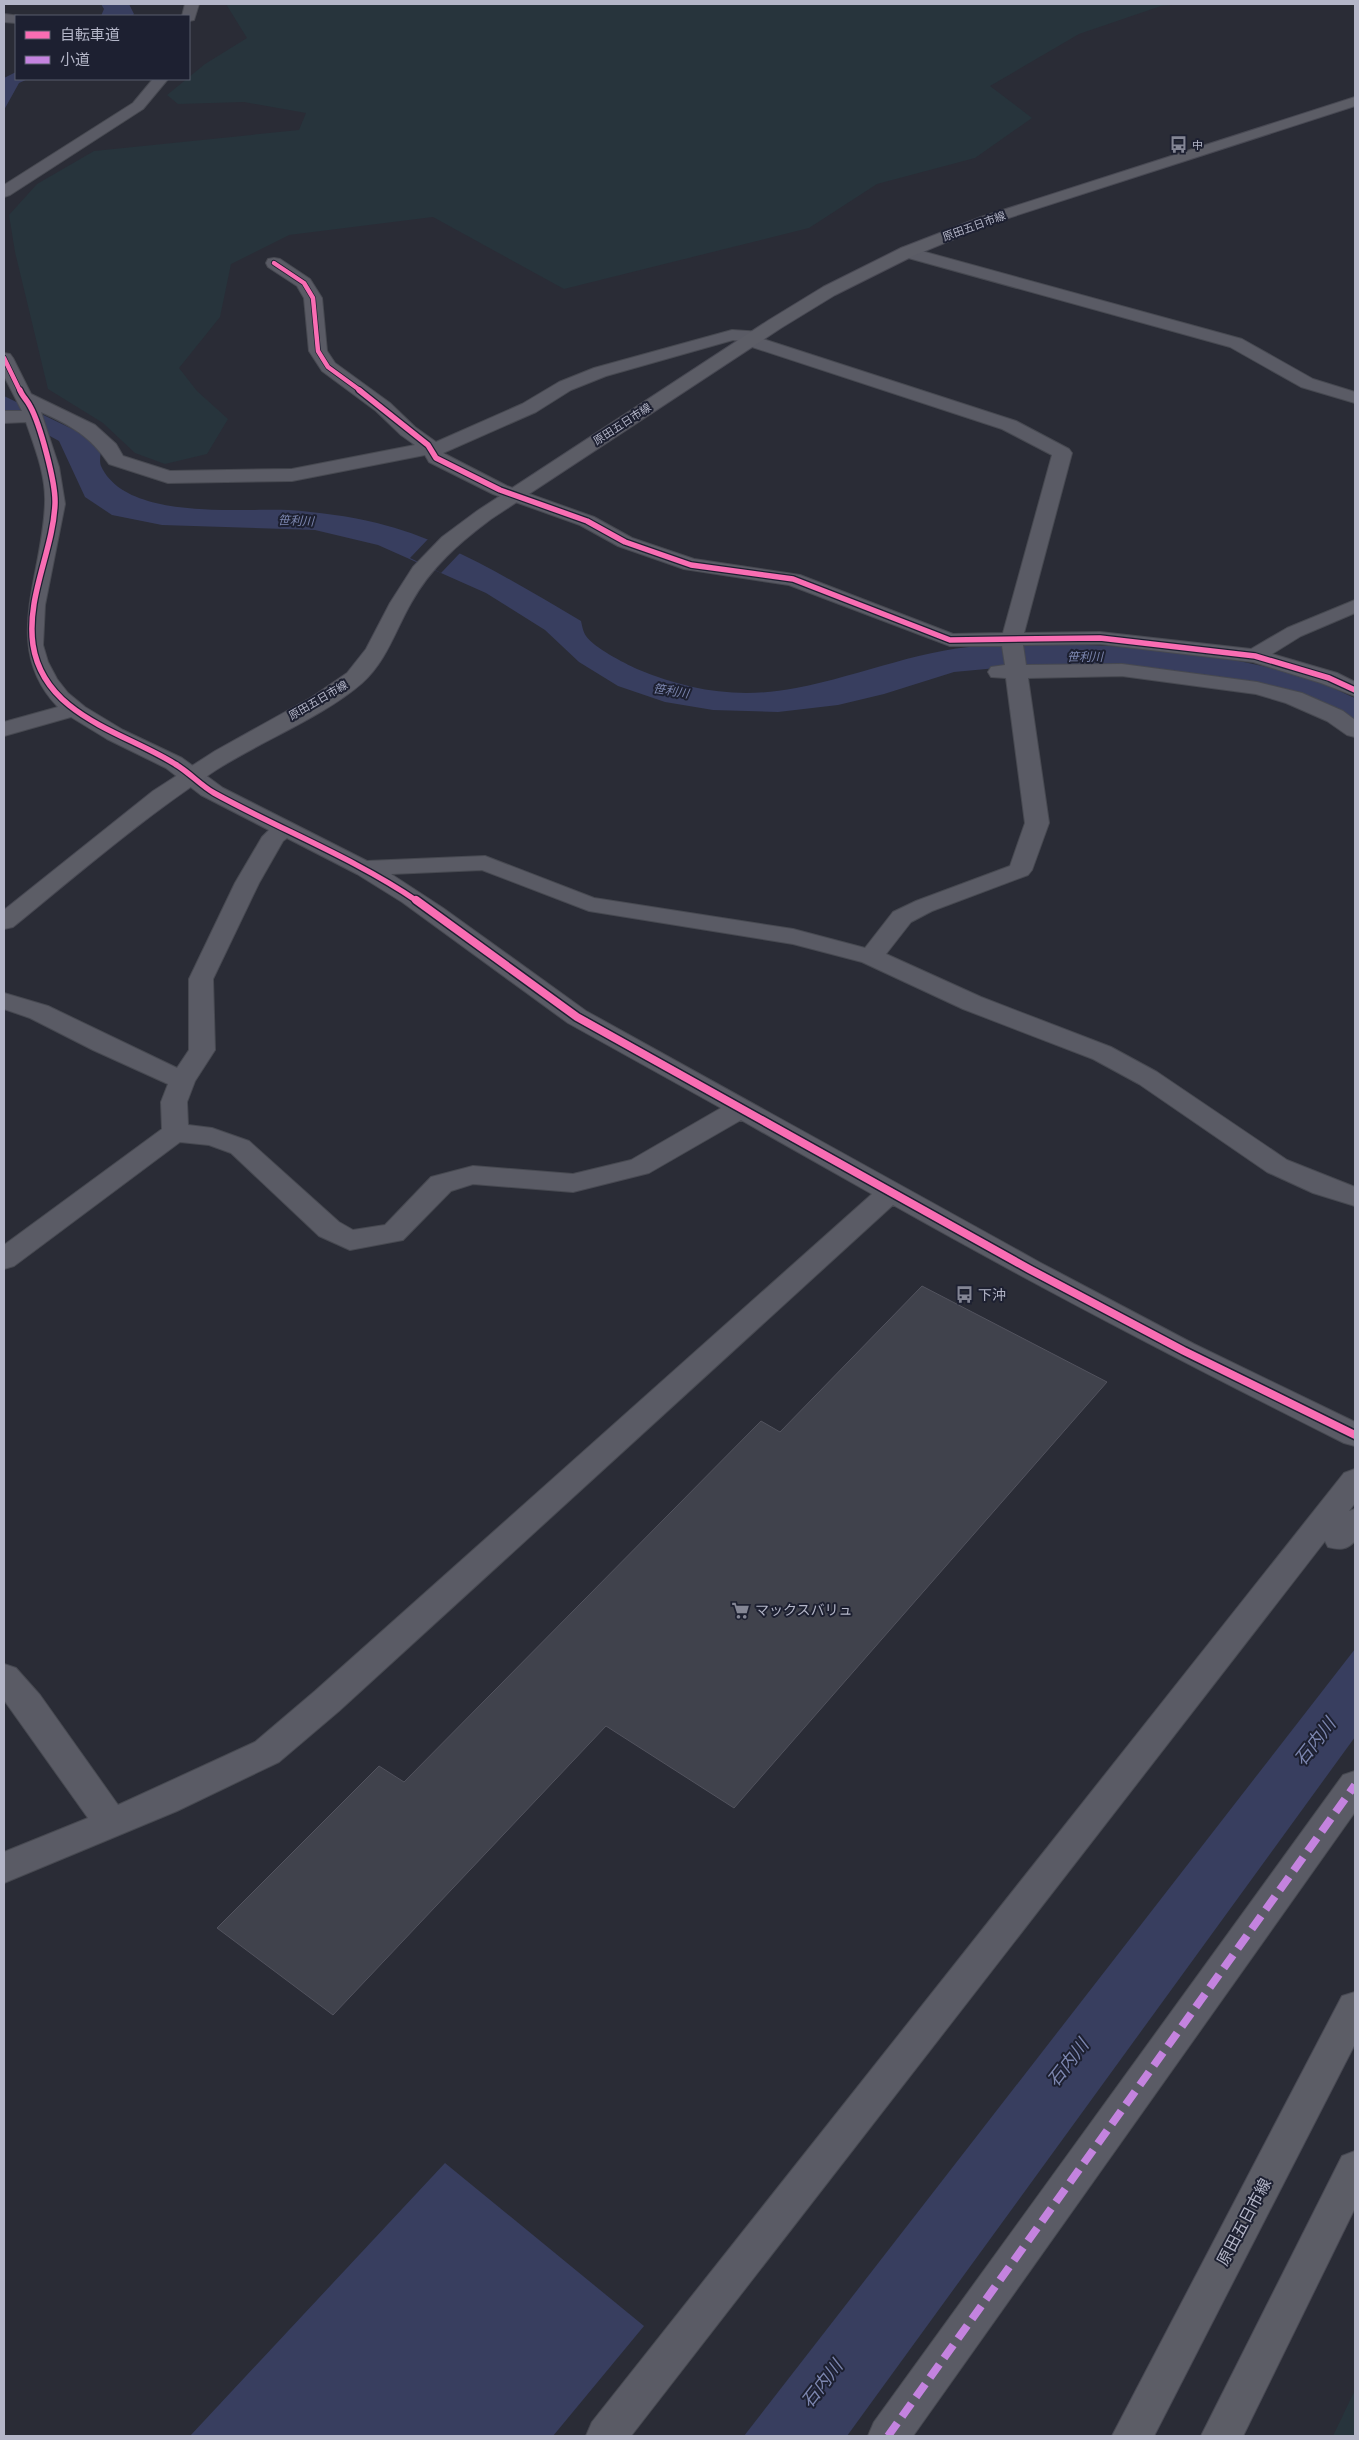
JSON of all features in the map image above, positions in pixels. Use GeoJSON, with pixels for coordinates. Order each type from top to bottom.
{"type":"FeatureCollection","features":[{"type":"Feature","properties":{"kind":"main road","name":"原田五日市線"},"geometry":{"type":"LineString","coordinates":[[4,922],[132,818],[190,776],[275,725],[320,702],[354,678],[376,651],[400,603],[425,566],[444,546],[484,514],[753,338],[829,291],[906,252],[987,220],[1355,101]]}},
{"type":"Feature","properties":{"kind":"main road","name":"原田五日市線"},"geometry":{"type":"LineString","coordinates":[[1132,2436],[1355,2008]]}},
{"type":"Feature","properties":{"kind":"main road"},"geometry":{"type":"LineString","coordinates":[[1221,2436],[1355,2169]]}},
{"type":"Feature","properties":{"kind":"street"},"geometry":{"type":"LineString","coordinates":[[4,192],[138,106],[160,80]]}},
{"type":"Feature","properties":{"kind":"street"},"geometry":{"type":"LineString","coordinates":[[906,252],[1236,343],[1307,383],[1355,398]]}},
{"type":"Feature","properties":{"kind":"street"},"geometry":{"type":"LineString","coordinates":[[274,263],[304,283],[313,298],[318,351],[328,367],[383,407],[432,451],[436,458],[514,495],[587,521],[625,542],[692,565],[793,579],[950,640],[1100,638],[1255,656],[1329,678],[1355,690]]}},
{"type":"Feature","properties":{"kind":"street"},"geometry":{"type":"LineString","coordinates":[[4,416],[31,413],[92,431],[112,451],[116,460],[168,477],[292,475],[422,449],[432,451],[529,408],[565,386],[600,372],[732,335],[753,338],[1008,425],[1062,453],[1012,640],[1010,670],[1037,823],[1020,870],[924,906],[902,917],[871,957]]}},
{"type":"Feature","properties":{"kind":"street"},"geometry":{"type":"LineString","coordinates":[[4,358],[31,413],[54,484],[55,504],[33,619],[32,640],[37,661],[47,681],[63,701],[113,734],[175,764],[216,794],[362,868],[419,902],[570,1012],[891,1192],[1184,1351],[1355,1436]]}},
{"type":"Feature","properties":{"kind":"street"},"geometry":{"type":"LineString","coordinates":[[1255,656],[1294,632],[1355,606]]}},
{"type":"Feature","properties":{"kind":"street"},"geometry":{"type":"LineString","coordinates":[[1010,670],[1122,670],[1257,688],[1294,698],[1335,716],[1355,730]]}},
{"type":"Feature","properties":{"kind":"street"},"geometry":{"type":"LineString","coordinates":[[4,728],[42,720],[74,709]]}},
{"type":"Feature","properties":{"kind":"street"},"geometry":{"type":"LineString","coordinates":[[175,1132],[174,1102],[182,1080],[202,1050],[201,979],[247,883],[274,837],[285,829]]}},
{"type":"Feature","properties":{"kind":"street"},"geometry":{"type":"LineString","coordinates":[[362,868],[485,863],[589,904],[792,937],[871,957],[972,1003],[1102,1053],[1148,1078],[1277,1166],[1323,1186],[1355,1197]]}},
{"type":"Feature","properties":{"kind":"street"},"geometry":{"type":"LineString","coordinates":[[4,1001],[39,1012],[102,1044],[182,1080]]}},
{"type":"Feature","properties":{"kind":"street"},"geometry":{"type":"LineString","coordinates":[[4,1259],[175,1132],[212,1137],[240,1147],[329,1229],[350,1240],[393,1232],[441,1184],[473,1175],[573,1183],[639,1167],[740,1108]]}},
{"type":"Feature","properties":{"kind":"street"},"geometry":{"type":"LineString","coordinates":[[4,1868],[166,1801],[267,1752],[327,1701],[891,1192]]}},
{"type":"Feature","properties":{"kind":"street"},"geometry":{"type":"LineString","coordinates":[[606,2436],[1355,1481]]}},
{"type":"Feature","properties":{"kind":"street"},"geometry":{"type":"LineString","coordinates":[[4,1677],[28,1705],[111,1824]]}},
{"type":"Feature","properties":{"kind":"street"},"geometry":{"type":"LineString","coordinates":[[888,2436],[1355,1785]]}},
{"type":"Feature","properties":{"kind":"shaded area"},"geometry":{"type":"Polygon","coordinates":[[[226,4],[1182,4],[1161,6],[1079,34],[990,86],[1032,118],[975,158],[877,184],[809,228],[564,289],[433,217],[289,235],[231,264],[220,317],[179,368],[197,391],[228,419],[207,454],[165,464],[135,453],[103,423],[48,389],[15,252],[9,215],[37,184],[94,151],[299,130],[306,113],[244,102],[178,104],[167,95],[185,80],[190,80],[190,76],[205,64],[247,38],[226,4]]]}},
{"type":"Feature","properties":{"kind":"shaded area"},"geometry":{"type":"Polygon","coordinates":[[[1355,2390],[1355,2436],[1333,2436],[1355,2390]]]}},
{"type":"Feature","properties":{"kind":"water"},"geometry":{"type":"Polygon","coordinates":[[[101,4],[129,4],[134,14],[101,15],[104,9],[101,4]]]}},
{"type":"Feature","properties":{"kind":"water"},"geometry":{"type":"Polygon","coordinates":[[[15,72],[15,80],[26,80],[19,83],[4,110],[4,78],[15,72]]]}},
{"type":"Feature","properties":{"kind":"water","name":"笹利川"},"geometry":{"type":"Polygon","coordinates":[[[4,396],[93,439],[101,447],[101,466],[114,484],[134,496],[158,504],[186,508],[288,510],[322,513],[377,523],[404,531],[482,564],[581,621],[586,636],[602,650],[617,659],[657,677],[696,688],[735,693],[755,693],[796,688],[919,656],[969,647],[1034,644],[1111,646],[1189,653],[1227,659],[1309,678],[1355,698],[1355,722],[1303,697],[1115,665],[1028,665],[954,672],[884,694],[838,705],[778,712],[713,710],[665,702],[618,686],[579,662],[545,630],[486,593],[378,545],[315,530],[162,525],[112,515],[85,497],[59,441],[4,411],[4,396]]]}},
{"type":"Feature","properties":{"kind":"water","name":"石内川"},"geometry":{"type":"Polygon","coordinates":[[[1355,1649],[1355,1737],[847,2436],[744,2436],[1355,1649]]]}},
{"type":"Feature","properties":{"kind":"water"},"geometry":{"type":"Polygon","coordinates":[[[445,2163],[644,2326],[553,2436],[190,2436],[445,2163]]]}},
{"type":"Feature","properties":{"kind":"pier"},"geometry":{"type":"Polygon","coordinates":[[[429,538],[460,553],[441,573],[410,558],[429,538]]]}},
{"type":"Feature","properties":{"kind":"building","name":"マックスバリュ"},"geometry":{"type":"Polygon","coordinates":[[[922,1286],[1107,1382],[734,1808],[606,1726],[333,2015],[217,1928],[379,1766],[404,1782],[761,1421],[780,1432],[922,1286]]]}},
{"type":"Feature","properties":{"kind":"marked path"},"geometry":{"type":"LineString","coordinates":[[888,2436],[1355,1785]]}},
{"type":"Feature","properties":{"kind":"cycle path"},"geometry":{"type":"LineString","coordinates":[[274,263],[304,283],[313,298],[318,351],[328,367],[383,407],[408,431],[428,445],[436,458],[500,490],[587,521],[625,542],[691,565],[793,579],[950,640],[1100,638],[1255,656],[1329,678],[1355,690]]}},
{"type":"Feature","properties":{"kind":"cycle path"},"geometry":{"type":"LineString","coordinates":[[4,358],[23,397],[30,406],[46,454],[55,492],[53,522],[34,605],[33,645],[37,662],[47,682],[77,712],[95,724],[174,763],[215,793],[386,881],[435,914],[577,1017],[1029,1269],[1184,1351],[1355,1435]]}},
{"type":"Feature","properties":{"kind":"place","name":"中"},"geometry":{"type":"Point","coordinates":[1178,145]}},
{"type":"Feature","properties":{"kind":"place","name":"下沖"},"geometry":{"type":"Point","coordinates":[964,1295]}},
{"type":"Feature","properties":{"kind":"place","name":"マックスバリュ"},"geometry":{"type":"Point","coordinates":[741,1610]}}]}
